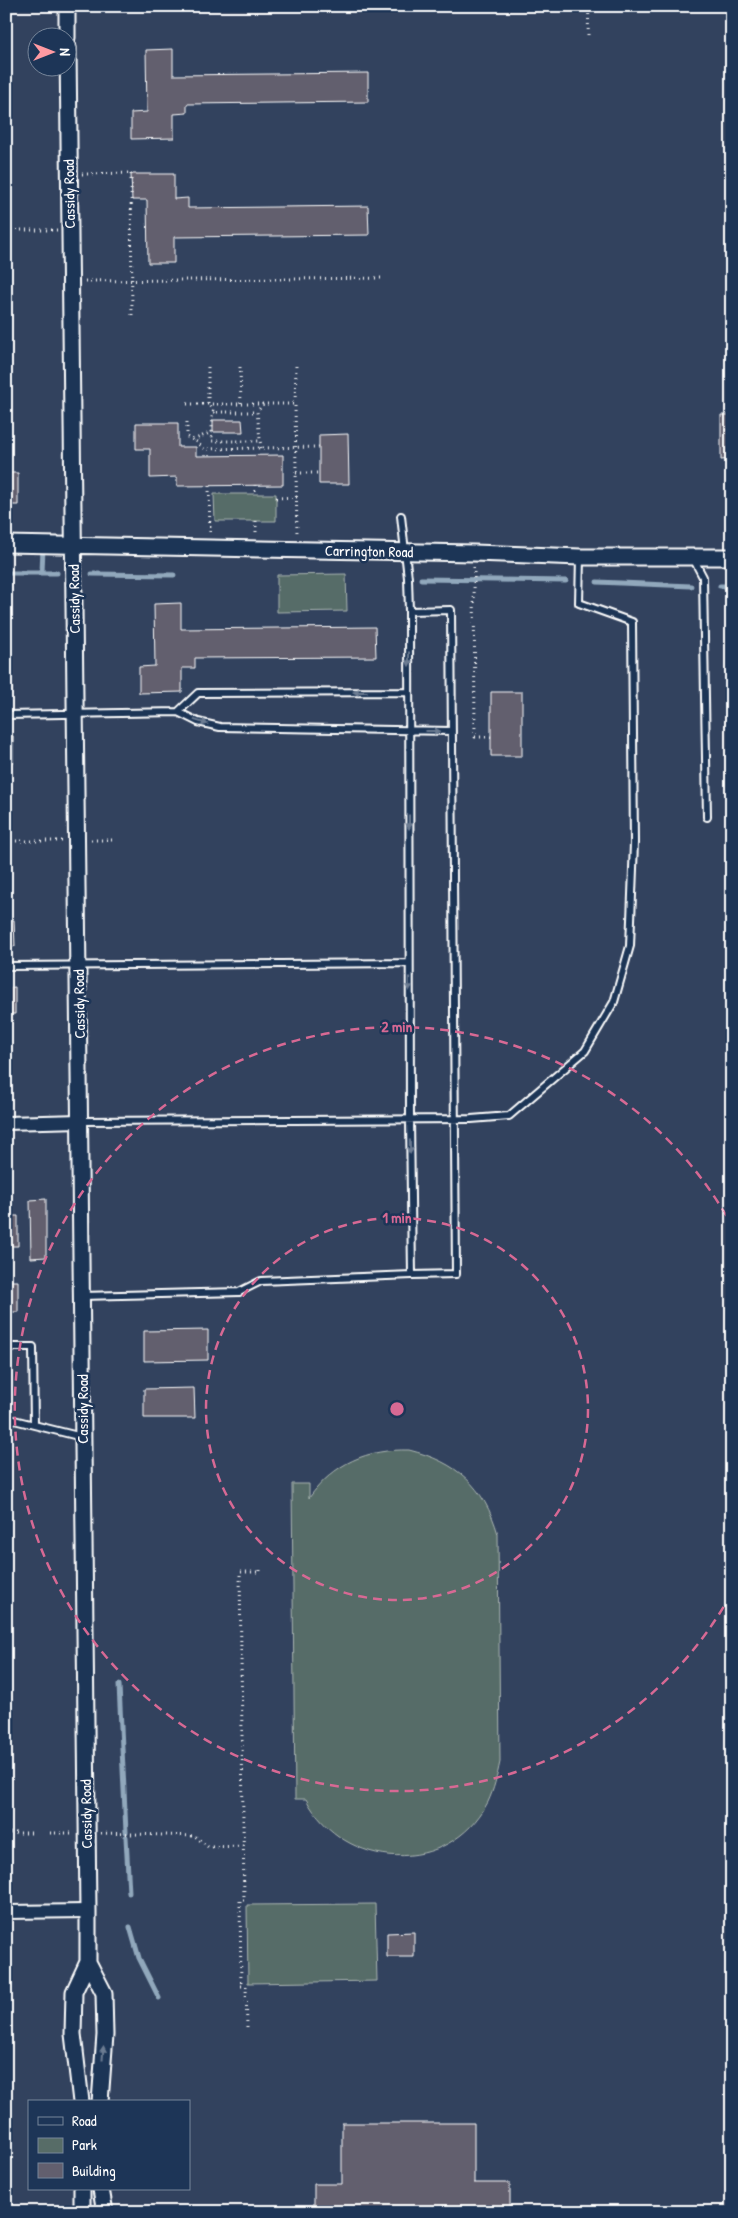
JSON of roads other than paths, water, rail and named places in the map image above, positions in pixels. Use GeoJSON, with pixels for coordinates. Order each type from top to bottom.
{"type":"FeatureCollection","features":[{"type":"Feature","properties":{"kind":"street"},"geometry":{"type":"LineString","coordinates":[[67,6],[67,28]]}},
{"type":"Feature","properties":{"kind":"street","name":"Cassidy Road"},"geometry":{"type":"LineString","coordinates":[[68,78],[88,1911],[88,1962],[74,1992],[73,2034],[81,2100]]}},
{"type":"Feature","properties":{"kind":"street","name":"Carrington Road"},"geometry":{"type":"LineString","coordinates":[[6,544],[580,557],[732,557]]}},
{"type":"Feature","properties":{"kind":"street"},"geometry":{"type":"LineString","coordinates":[[6,1123],[80,1121]]}},
{"type":"Feature","properties":{"kind":"street"},"geometry":{"type":"LineString","coordinates":[[6,1912],[88,1911]]}},
{"type":"Feature","properties":{"kind":"street","name":"Cassidy Road"},"geometry":{"type":"LineString","coordinates":[[88,1962],[104,1993],[105,2035],[100,2100]]}},
{"type":"Feature","properties":{"kind":"street"},"geometry":{"type":"LineString","coordinates":[[82,2190],[82,2212]]}},
{"type":"Feature","properties":{"kind":"street"},"geometry":{"type":"LineString","coordinates":[[101,2190],[105,2212]]}},
{"type":"Feature","properties":{"kind":"lane"},"geometry":{"type":"LineString","coordinates":[[401,516],[408,578],[412,1275]]}},
{"type":"Feature","properties":{"kind":"lane"},"geometry":{"type":"LineString","coordinates":[[80,1121],[455,1119],[509,1116],[585,1051],[614,1002],[630,946],[634,843],[632,622],[579,603],[580,557]]}},
{"type":"Feature","properties":{"kind":"lane"},"geometry":{"type":"LineString","coordinates":[[693,557],[704,577],[707,817]]}},
{"type":"Feature","properties":{"kind":"lane"},"geometry":{"type":"LineString","coordinates":[[82,1296],[239,1292],[261,1281],[456,1274],[451,610],[408,611]]}},
{"type":"Feature","properties":{"kind":"lane"},"geometry":{"type":"LineString","coordinates":[[178,712],[198,693],[408,692]]}},
{"type":"Feature","properties":{"kind":"lane"},"geometry":{"type":"LineString","coordinates":[[6,714],[178,712],[198,722],[220,727],[452,731]]}},
{"type":"Feature","properties":{"kind":"lane"},"geometry":{"type":"LineString","coordinates":[[6,966],[409,963]]}},
{"type":"Feature","properties":{"kind":"lane"},"geometry":{"type":"LineString","coordinates":[[6,1347],[33,1346],[34,1425]]}},
{"type":"Feature","properties":{"kind":"lane"},"geometry":{"type":"LineString","coordinates":[[6,1418],[82,1437]]}},
{"type":"Feature","properties":{"kind":"waterway"},"geometry":{"type":"LineString","coordinates":[[42,573],[43,547]]}},
{"type":"Feature","properties":{"kind":"waterway"},"geometry":{"type":"LineString","coordinates":[[6,573],[57,573]]}},
{"type":"Feature","properties":{"kind":"waterway"},"geometry":{"type":"LineString","coordinates":[[92,574],[174,575]]}},
{"type":"Feature","properties":{"kind":"waterway"},"geometry":{"type":"LineString","coordinates":[[421,579],[566,581]]}},
{"type":"Feature","properties":{"kind":"waterway"},"geometry":{"type":"LineString","coordinates":[[597,582],[691,586]]}},
{"type":"Feature","properties":{"kind":"waterway"},"geometry":{"type":"LineString","coordinates":[[720,586],[732,586]]}},
{"type":"Feature","properties":{"kind":"waterway"},"geometry":{"type":"LineString","coordinates":[[119,1685],[126,1832]]}},
{"type":"Feature","properties":{"kind":"waterway"},"geometry":{"type":"LineString","coordinates":[[126,1837],[129,1893]]}},
{"type":"Feature","properties":{"kind":"waterway"},"geometry":{"type":"LineString","coordinates":[[130,1927],[139,1958],[159,1998]]}}]}
